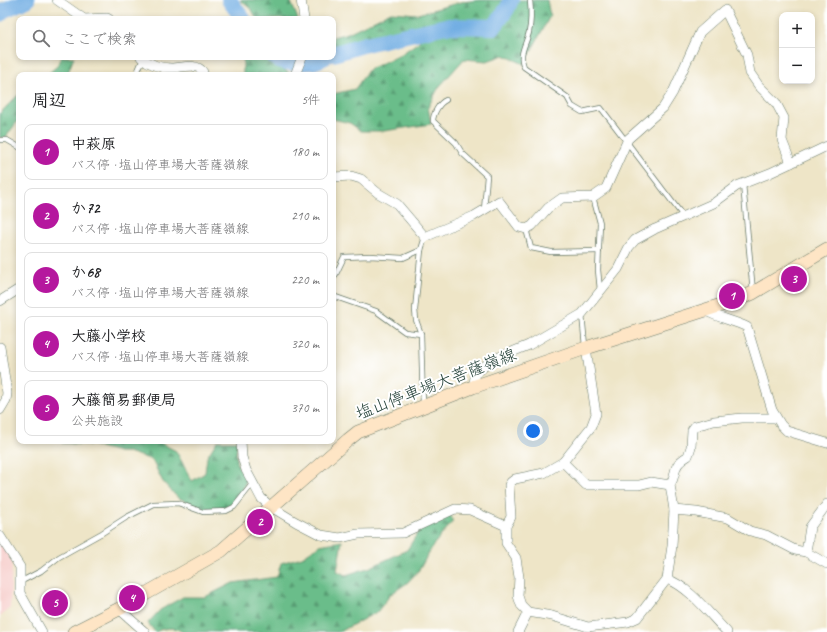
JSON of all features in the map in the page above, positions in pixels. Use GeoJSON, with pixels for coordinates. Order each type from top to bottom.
{"type":"FeatureCollection","features":[{"type":"Feature","properties":{"kind":"main road","name":"塩山停車場大菩薩嶺線"},"geometry":{"type":"LineString","coordinates":[[74,632],[119,609],[220,551],[358,432],[473,387],[586,348],[753,294],[827,249]]}},
{"type":"Feature","properties":{"kind":"street"},"geometry":{"type":"LineString","coordinates":[[58,0],[81,16]]}},
{"type":"Feature","properties":{"kind":"street"},"geometry":{"type":"LineString","coordinates":[[301,0],[304,16]]}},
{"type":"Feature","properties":{"kind":"street"},"geometry":{"type":"LineString","coordinates":[[336,177],[351,176],[361,179],[378,193],[397,204],[425,237],[484,210],[499,201],[520,227],[526,229],[532,226],[548,208],[562,198],[593,196],[606,188],[628,139],[663,108],[673,92],[681,71],[700,32],[725,10],[747,55],[750,73],[759,86],[776,103],[784,118],[782,140],[791,163]]}},
{"type":"Feature","properties":{"kind":"street"},"geometry":{"type":"LineString","coordinates":[[146,60],[155,65],[169,68],[195,66],[201,68],[203,72]]}},
{"type":"Feature","properties":{"kind":"street"},"geometry":{"type":"LineString","coordinates":[[296,72],[301,60]]}},
{"type":"Feature","properties":{"kind":"street"},"geometry":{"type":"LineString","coordinates":[[473,387],[476,373],[492,360],[529,345],[582,314],[618,269],[629,247],[635,240],[683,216],[714,203],[737,186],[827,146]]}},
{"type":"Feature","properties":{"kind":"street"},"geometry":{"type":"LineString","coordinates":[[0,301],[16,291]]}},
{"type":"Feature","properties":{"kind":"street"},"geometry":{"type":"LineString","coordinates":[[704,310],[715,317],[733,321],[747,327],[772,410],[776,418],[787,431],[827,443]]}},
{"type":"Feature","properties":{"kind":"street"},"geometry":{"type":"LineString","coordinates":[[0,347],[7,393],[6,400],[0,410]]}},
{"type":"Feature","properties":{"kind":"street"},"geometry":{"type":"LineString","coordinates":[[586,348],[596,414],[591,427],[564,462],[544,473],[515,479],[509,484],[511,516],[506,526],[506,543],[516,558],[519,577],[518,596],[521,604],[528,612],[552,616],[587,630],[628,622],[637,618],[667,579],[672,546],[674,510],[670,485],[674,479],[674,467],[688,456],[691,447],[692,430],[695,426],[714,421],[742,418],[776,418]]}},
{"type":"Feature","properties":{"kind":"street"},"geometry":{"type":"LineString","coordinates":[[242,444],[242,456],[246,470],[261,498],[271,507],[321,535],[340,538],[358,534],[404,533],[456,509],[470,510],[506,526]]}},
{"type":"Feature","properties":{"kind":"street"},"geometry":{"type":"LineString","coordinates":[[564,462],[586,485],[639,485],[651,482],[670,485]]}},
{"type":"Feature","properties":{"kind":"street"},"geometry":{"type":"LineString","coordinates":[[806,552],[810,526],[827,504]]}},
{"type":"Feature","properties":{"kind":"street"},"geometry":{"type":"LineString","coordinates":[[674,510],[696,512],[728,518],[750,531],[766,535],[795,550],[806,552],[827,564]]}},
{"type":"Feature","properties":{"kind":"street"},"geometry":{"type":"LineString","coordinates":[[0,536],[20,567],[20,593],[42,632]]}},
{"type":"Feature","properties":{"kind":"street"},"geometry":{"type":"LineString","coordinates":[[667,579],[688,592],[727,632]]}},
{"type":"Feature","properties":{"kind":"street"},"geometry":{"type":"LineString","coordinates":[[119,609],[145,632]]}},
{"type":"Feature","properties":{"kind":"street"},"geometry":{"type":"LineString","coordinates":[[518,632],[528,612]]}},
{"type":"Feature","properties":{"kind":"lane"},"geometry":{"type":"LineString","coordinates":[[530,0],[529,31],[521,61],[524,67],[548,82],[567,97],[572,106],[582,112],[601,108],[683,216]]}},
{"type":"Feature","properties":{"kind":"lane"},"geometry":{"type":"LineString","coordinates":[[137,72],[141,60]]}},
{"type":"Feature","properties":{"kind":"lane"},"geometry":{"type":"LineString","coordinates":[[446,100],[441,102],[433,121],[456,143],[462,153],[487,176],[484,210]]}},
{"type":"Feature","properties":{"kind":"lane"},"geometry":{"type":"LineString","coordinates":[[0,140],[7,140],[16,145]]}},
{"type":"Feature","properties":{"kind":"lane"},"geometry":{"type":"LineString","coordinates":[[743,184],[753,294]]}},
{"type":"Feature","properties":{"kind":"lane"},"geometry":{"type":"LineString","coordinates":[[593,196],[600,223],[600,291]]}},
{"type":"Feature","properties":{"kind":"lane"},"geometry":{"type":"LineString","coordinates":[[526,229],[531,248],[551,252],[599,251]]}},
{"type":"Feature","properties":{"kind":"lane"},"geometry":{"type":"LineString","coordinates":[[423,406],[421,334],[416,320],[415,310],[421,250],[425,237]]}},
{"type":"Feature","properties":{"kind":"lane"},"geometry":{"type":"LineString","coordinates":[[336,274],[344,257],[370,256],[403,258],[421,250]]}},
{"type":"Feature","properties":{"kind":"lane"},"geometry":{"type":"LineString","coordinates":[[336,297],[376,311],[405,332],[421,334]]}},
{"type":"Feature","properties":{"kind":"lane"},"geometry":{"type":"LineString","coordinates":[[582,314],[586,348]]}},
{"type":"Feature","properties":{"kind":"lane"},"geometry":{"type":"LineString","coordinates":[[20,582],[41,571],[59,557],[127,517],[153,504],[178,504],[203,512],[226,511],[234,507],[253,483]]}},
{"type":"Feature","properties":{"kind":"shaded area"},"geometry":{"type":"Polygon","coordinates":[[[0,540],[12,561],[10,608],[0,616],[0,540]]]}},
{"type":"Feature","properties":{"kind":"green space"},"geometry":{"type":"Polygon","coordinates":[[[240,0],[290,0],[297,16],[255,16],[252,10],[240,0]]]}},
{"type":"Feature","properties":{"kind":"green space"},"geometry":{"type":"Polygon","coordinates":[[[481,0],[547,0],[550,16],[524,64],[504,55],[487,61],[464,59],[439,87],[428,107],[431,124],[384,131],[361,131],[350,123],[336,120],[336,93],[355,89],[369,69],[400,55],[420,41],[409,29],[336,49],[336,36],[348,33],[391,12],[418,14],[461,2],[481,0]]]}},
{"type":"Feature","properties":{"kind":"green space"},"geometry":{"type":"Polygon","coordinates":[[[60,60],[73,60],[68,72],[50,72],[57,66],[60,60]]]}},
{"type":"Feature","properties":{"kind":"green space"},"geometry":{"type":"Polygon","coordinates":[[[243,60],[270,60],[288,72],[243,72],[243,60]]]}},
{"type":"Feature","properties":{"kind":"green space"},"geometry":{"type":"Polygon","coordinates":[[[16,97],[16,123],[6,137],[0,138],[0,113],[16,97]]]}},
{"type":"Feature","properties":{"kind":"green space"},"geometry":{"type":"Polygon","coordinates":[[[77,444],[163,444],[176,451],[192,481],[205,473],[207,457],[215,444],[237,444],[236,462],[246,480],[242,491],[231,506],[214,510],[202,509],[177,497],[163,482],[152,460],[128,452],[119,452],[92,445],[77,444]]]}},
{"type":"Feature","properties":{"kind":"green space"},"geometry":{"type":"Polygon","coordinates":[[[450,515],[453,521],[434,544],[419,570],[407,583],[391,594],[377,612],[339,632],[183,632],[169,628],[155,632],[148,623],[160,610],[183,597],[205,597],[233,583],[277,577],[281,563],[302,557],[320,545],[342,541],[337,571],[346,575],[371,567],[407,550],[422,526],[450,515]]]}},
{"type":"Feature","properties":{"kind":"waterway"},"geometry":{"type":"LineString","coordinates":[[0,14],[2,11],[27,0]]}},
{"type":"Feature","properties":{"kind":"waterway"},"geometry":{"type":"LineString","coordinates":[[229,0],[241,16]]}},
{"type":"Feature","properties":{"kind":"waterway"},"geometry":{"type":"LineString","coordinates":[[336,53],[366,44],[446,26],[494,27],[507,9],[511,0]]}},
{"type":"Feature","properties":{"kind":"waterway"},"geometry":{"type":"LineString","coordinates":[[280,60],[298,63],[320,60]]}},
{"type":"Feature","properties":{"kind":"place","name":"か68"},"geometry":{"type":"Point","coordinates":[794,279]}},
{"type":"Feature","properties":{"kind":"place","name":"中萩原"},"geometry":{"type":"Point","coordinates":[732,296]}},
{"type":"Feature","properties":{"kind":"place","name":"か72"},"geometry":{"type":"Point","coordinates":[260,522]}},
{"type":"Feature","properties":{"kind":"place","name":"大藤小学校"},"geometry":{"type":"Point","coordinates":[132,598]}},
{"type":"Feature","properties":{"kind":"place","name":"大藤簡易郵便局"},"geometry":{"type":"Point","coordinates":[55,603]}}]}
